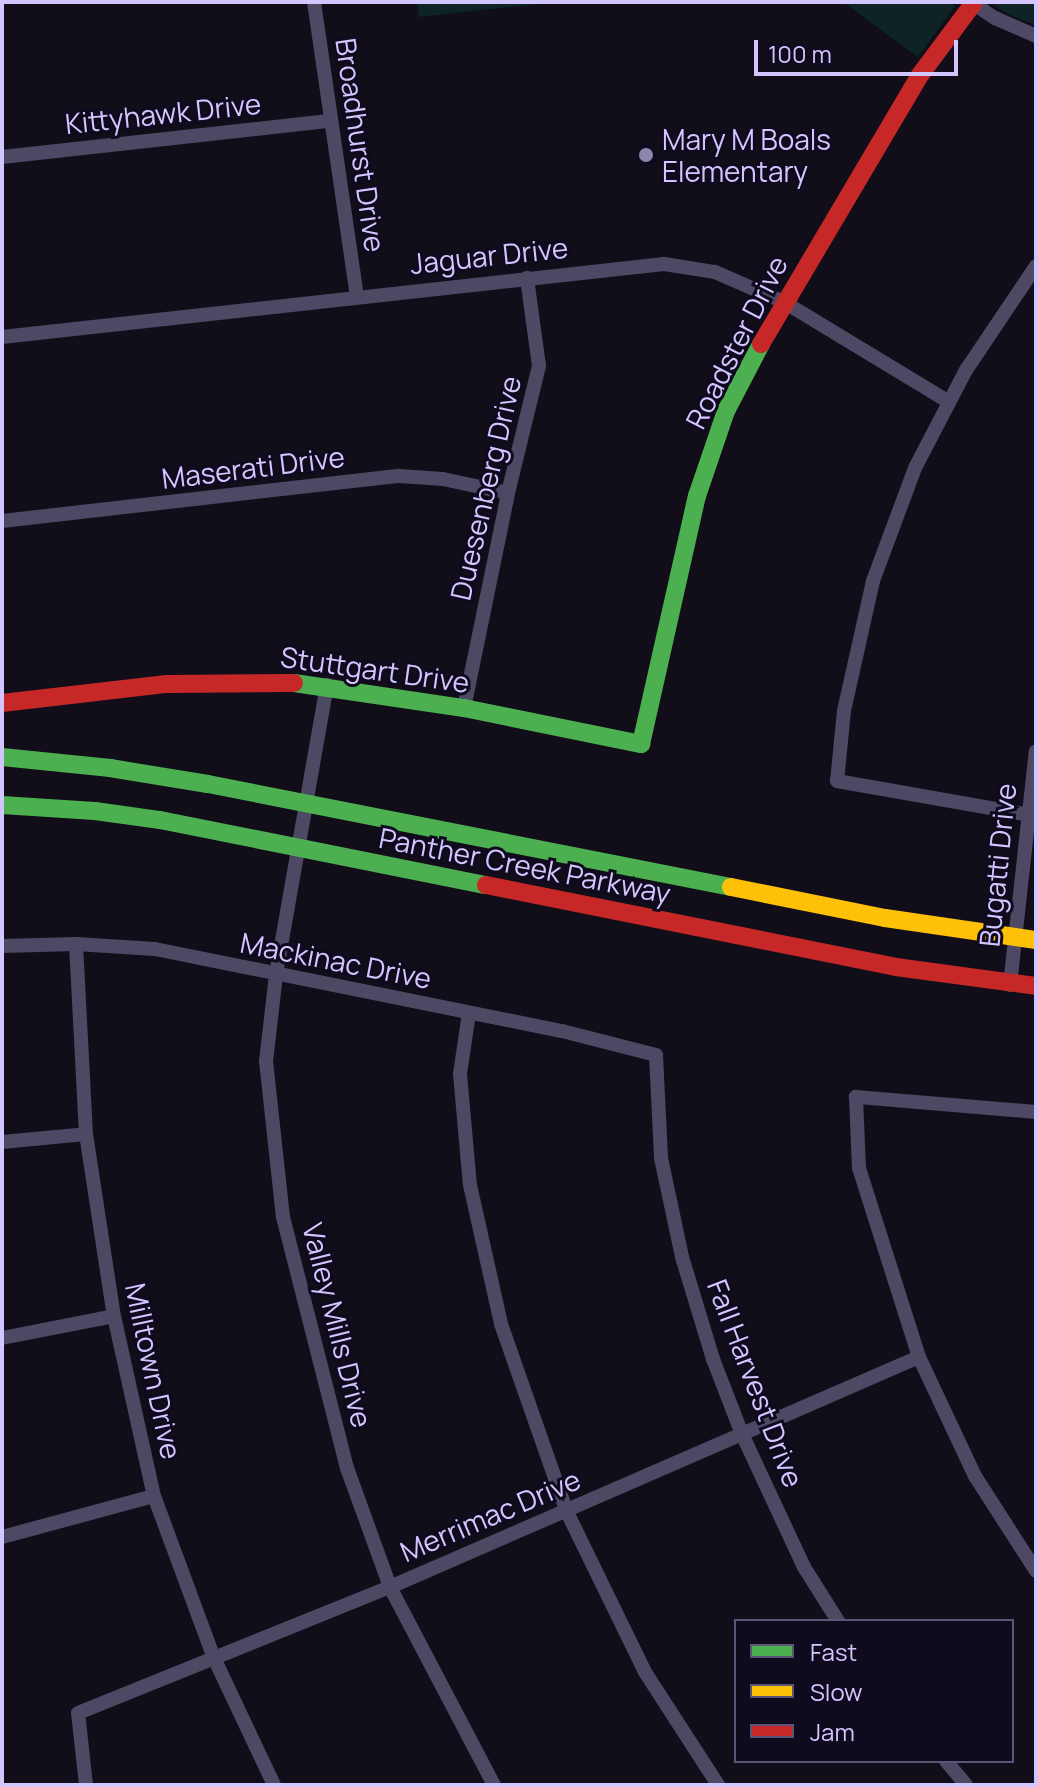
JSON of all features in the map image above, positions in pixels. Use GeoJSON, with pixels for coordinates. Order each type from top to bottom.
{"type":"FeatureCollection","features":[{"type":"Feature","properties":{"kind":"main road","name":"Roadster Drive"},"geometry":{"type":"LineString","coordinates":[[641,744],[697,496],[726,411],[784,302],[920,75],[972,3]]}},
{"type":"Feature","properties":{"kind":"main road","name":"Stuttgart Drive"},"geometry":{"type":"LineString","coordinates":[[2,703],[167,684],[252,681],[327,685],[464,708],[641,744]]}},
{"type":"Feature","properties":{"kind":"main road","name":"Panther Creek Parkway"},"geometry":{"type":"LineString","coordinates":[[2,757],[110,768],[309,803],[885,918],[1036,940]]}},
{"type":"Feature","properties":{"kind":"main road","name":"Panther Creek Parkway"},"geometry":{"type":"LineString","coordinates":[[2,805],[95,811],[300,848],[896,967],[1010,985],[1036,986]]}},
{"type":"Feature","properties":{"kind":"street","name":"Broadhurst Drive"},"geometry":{"type":"LineString","coordinates":[[314,2],[357,296]]}},
{"type":"Feature","properties":{"kind":"street"},"geometry":{"type":"LineString","coordinates":[[972,3],[1036,36]]}},
{"type":"Feature","properties":{"kind":"street","name":"Kittyhawk Drive"},"geometry":{"type":"LineString","coordinates":[[2,157],[329,121]]}},
{"type":"Feature","properties":{"kind":"street","name":"Jaguar Drive"},"geometry":{"type":"LineString","coordinates":[[2,337],[664,264],[715,272],[784,302],[949,402]]}},
{"type":"Feature","properties":{"kind":"street"},"geometry":{"type":"LineString","coordinates":[[1032,815],[837,781],[844,711],[873,581],[915,468],[966,370],[1036,266]]}},
{"type":"Feature","properties":{"kind":"street","name":"Duesenberg Drive"},"geometry":{"type":"LineString","coordinates":[[464,708],[508,493],[539,366],[527,278]]}},
{"type":"Feature","properties":{"kind":"street","name":"Maserati Drive"},"geometry":{"type":"LineString","coordinates":[[2,521],[399,476],[443,479],[508,493]]}},
{"type":"Feature","properties":{"kind":"street","name":"Valley Mills Drive"},"geometry":{"type":"LineString","coordinates":[[327,685],[309,803],[276,975],[266,1061],[283,1217],[347,1468],[390,1587],[494,1785]]}},
{"type":"Feature","properties":{"kind":"street","name":"Bugatti Drive"},"geometry":{"type":"LineString","coordinates":[[1010,985],[1032,815],[1036,751]]}},
{"type":"Feature","properties":{"kind":"street","name":"Mackinac Drive"},"geometry":{"type":"LineString","coordinates":[[2,946],[76,944],[155,949],[656,1055]]}},
{"type":"Feature","properties":{"kind":"street","name":"Milltown Drive"},"geometry":{"type":"LineString","coordinates":[[76,944],[86,1134],[114,1316],[154,1496],[214,1658],[274,1785]]}},
{"type":"Feature","properties":{"kind":"street"},"geometry":{"type":"LineString","coordinates":[[469,1013],[460,1074],[470,1185],[501,1324],[566,1510],[645,1672],[718,1785]]}},
{"type":"Feature","properties":{"kind":"street","name":"Fall Harvest Drive"},"geometry":{"type":"LineString","coordinates":[[656,1055],[661,1158],[682,1257],[713,1359],[742,1434],[804,1567],[837,1619]]}},
{"type":"Feature","properties":{"kind":"street"},"geometry":{"type":"LineString","coordinates":[[1036,1112],[856,1097],[859,1168],[919,1357],[975,1476],[1036,1571]]}},
{"type":"Feature","properties":{"kind":"street"},"geometry":{"type":"LineString","coordinates":[[2,1142],[86,1134]]}},
{"type":"Feature","properties":{"kind":"street"},"geometry":{"type":"LineString","coordinates":[[2,1338],[114,1316]]}},
{"type":"Feature","properties":{"kind":"street","name":"Merrimac Drive"},"geometry":{"type":"LineString","coordinates":[[86,1785],[78,1713],[390,1587],[919,1357]]}},
{"type":"Feature","properties":{"kind":"street"},"geometry":{"type":"LineString","coordinates":[[2,1537],[154,1496]]}},
{"type":"Feature","properties":{"kind":"street"},"geometry":{"type":"LineString","coordinates":[[948,1763],[966,1785]]}},
{"type":"Feature","properties":{"kind":"green space"},"geometry":{"type":"Polygon","coordinates":[[[417,2],[557,2],[419,17],[417,2]]]}},
{"type":"Feature","properties":{"kind":"green space"},"geometry":{"type":"Polygon","coordinates":[[[843,2],[951,2],[955,6],[918,57],[843,2]]]}},
{"type":"Feature","properties":{"kind":"green space"},"geometry":{"type":"Polygon","coordinates":[[[989,2],[1036,2],[1036,25],[1008,14],[989,2]]]}},
{"type":"Feature","properties":{"kind":"traffic: fast"},"geometry":{"type":"LineString","coordinates":[[294,683],[464,708],[641,744],[697,496],[726,411],[761,344]]}},
{"type":"Feature","properties":{"kind":"traffic: fast"},"geometry":{"type":"LineString","coordinates":[[2,757],[110,768],[208,784],[731,887]]}},
{"type":"Feature","properties":{"kind":"traffic: fast"},"geometry":{"type":"LineString","coordinates":[[2,805],[95,811],[160,820],[486,885]]}},
{"type":"Feature","properties":{"kind":"traffic: slow"},"geometry":{"type":"LineString","coordinates":[[731,887],[885,918],[1036,940]]}},
{"type":"Feature","properties":{"kind":"traffic: jam"},"geometry":{"type":"LineString","coordinates":[[761,344],[920,75],[973,4]]}},
{"type":"Feature","properties":{"kind":"traffic: jam"},"geometry":{"type":"LineString","coordinates":[[2,703],[167,684],[294,683]]}},
{"type":"Feature","properties":{"kind":"traffic: jam"},"geometry":{"type":"LineString","coordinates":[[486,885],[896,967],[1036,986]]}},
{"type":"Feature","properties":{"kind":"place","name":"Mary M Boals Elementary"},"geometry":{"type":"Point","coordinates":[646,155]}}]}
